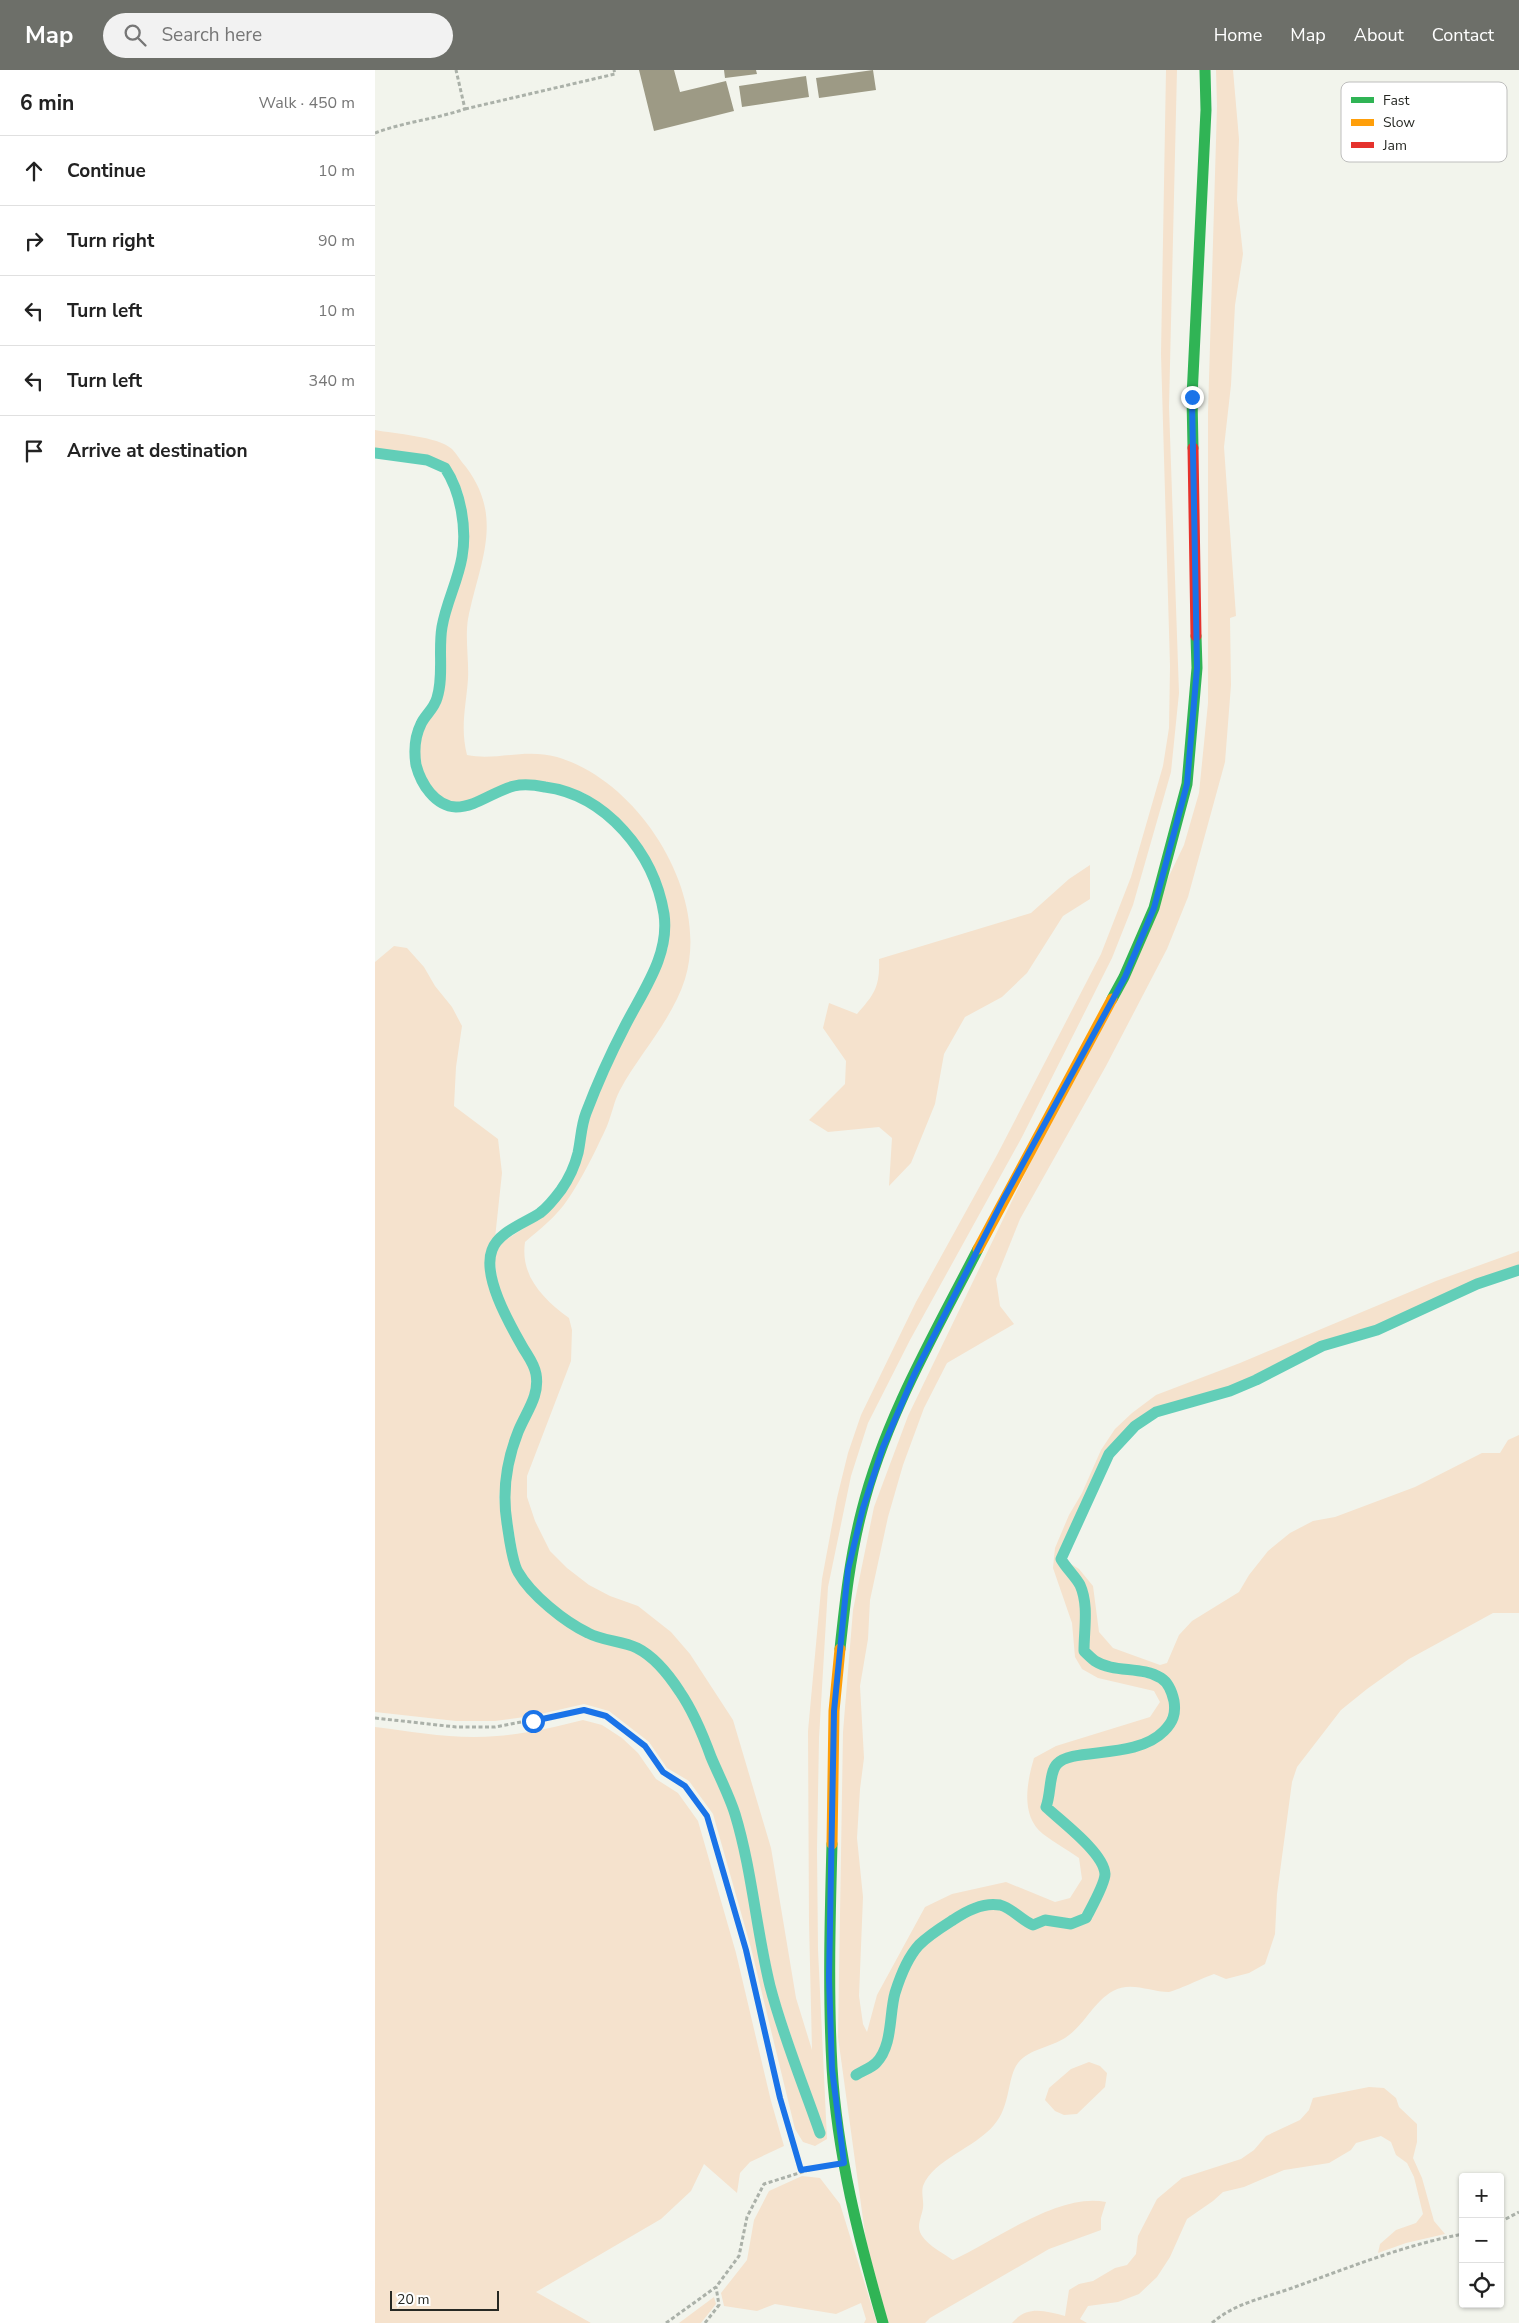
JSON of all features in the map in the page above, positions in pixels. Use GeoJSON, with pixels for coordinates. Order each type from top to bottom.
{"type":"FeatureCollection","features":[{"type":"Feature","properties":{"kind":"street"},"geometry":{"type":"LineString","coordinates":[[883,2323],[860,2244],[844,2163],[832,2069],[829,1978],[834,1711],[848,1570],[863,1508],[883,1447],[915,1373],[1003,1200],[1125,977],[1154,908],[1187,784],[1197,668],[1192,397],[1206,110],[1205,70]]}},
{"type":"Feature","properties":{"kind":"path"},"geometry":{"type":"LineString","coordinates":[[456,70],[465,109]]}},
{"type":"Feature","properties":{"kind":"path"},"geometry":{"type":"LineString","coordinates":[[375,133],[465,109],[615,74],[614,70]]}},
{"type":"Feature","properties":{"kind":"path"},"geometry":{"type":"LineString","coordinates":[[375,1718],[456,1727],[495,1727],[584,1710],[606,1716],[627,1731],[645,1746],[663,1772],[685,1786],[707,1816],[746,1950],[780,2098],[801,2170]]}},
{"type":"Feature","properties":{"kind":"path"},"geometry":{"type":"LineString","coordinates":[[666,2323],[716,2287],[739,2256],[747,2217],[764,2184],[801,2170],[844,2163]]}},
{"type":"Feature","properties":{"kind":"path"},"geometry":{"type":"LineString","coordinates":[[1504,2220],[1519,2212]]}},
{"type":"Feature","properties":{"kind":"path"},"geometry":{"type":"LineString","coordinates":[[1213,2323],[1236,2306],[1264,2298],[1407,2247],[1459,2235]]}},
{"type":"Feature","properties":{"kind":"path"},"geometry":{"type":"LineString","coordinates":[[705,2323],[719,2305],[716,2287]]}},
{"type":"Feature","properties":{"kind":"shaded area"},"geometry":{"type":"Polygon","coordinates":[[[1166,70],[1177,70],[1169,407],[1179,693],[1171,772],[1133,905],[1112,958],[1022,1137],[910,1340],[868,1423],[851,1476],[828,1587],[819,1738],[818,1950],[827,2139],[815,2146],[803,2142],[795,2129],[751,1948],[713,1814],[689,1781],[667,1768],[649,1742],[609,1711],[584,1704],[532,1716],[495,1721],[456,1721],[375,1712],[375,962],[394,946],[407,948],[424,967],[435,986],[452,1007],[462,1026],[456,1067],[454,1106],[498,1139],[502,1173],[495,1238],[486,1252],[486,1271],[490,1289],[502,1316],[531,1369],[532,1385],[503,1467],[499,1498],[512,1571],[546,1609],[567,1625],[590,1639],[636,1652],[658,1669],[679,1697],[697,1733],[730,1813],[741,1856],[767,1989],[816,2134],[822,2131],[775,1987],[749,1854],[738,1811],[705,1729],[686,1692],[664,1663],[639,1644],[593,1631],[571,1618],[551,1603],[532,1583],[520,1568],[508,1498],[511,1469],[522,1433],[535,1409],[541,1386],[539,1366],[508,1312],[498,1286],[494,1254],[501,1243],[547,1213],[567,1189],[582,1157],[586,1122],[627,1031],[654,983],[668,947],[669,917],[662,889],[653,866],[640,845],[604,806],[584,793],[560,785],[538,781],[514,782],[468,801],[451,803],[437,795],[426,779],[420,762],[420,742],[425,724],[440,705],[444,683],[445,629],[467,556],[466,516],[463,494],[457,478],[448,465],[428,456],[375,449],[375,430],[426,438],[452,449],[478,486],[484,505],[487,523],[486,541],[467,626],[468,679],[464,735],[467,755],[489,757],[533,754],[557,757],[587,770],[616,790],[641,816],[662,846],[678,878],[688,912],[690,946],[685,979],[679,994],[664,1022],[620,1090],[609,1121],[573,1192],[554,1217],[525,1242],[526,1266],[535,1286],[550,1303],[569,1318],[572,1330],[571,1361],[527,1476],[527,1497],[535,1521],[550,1551],[567,1568],[589,1585],[610,1596],[638,1606],[671,1632],[690,1654],[733,1720],[771,1848],[796,1998],[812,2050],[808,1731],[822,1579],[837,1498],[848,1453],[861,1415],[916,1302],[997,1155],[1101,954],[1131,877],[1163,766],[1169,728],[1170,666],[1161,354],[1166,70]]]}},
{"type":"Feature","properties":{"kind":"shaded area"},"geometry":{"type":"Polygon","coordinates":[[[1216,70],[1233,70],[1239,139],[1237,200],[1243,254],[1235,305],[1231,385],[1224,447],[1236,616],[1230,618],[1231,685],[1225,762],[1188,897],[1167,949],[1106,1066],[1020,1219],[996,1279],[1000,1306],[1014,1324],[947,1363],[924,1408],[903,1465],[888,1517],[870,1600],[868,1639],[860,1686],[864,1758],[857,1838],[863,1897],[859,1996],[863,2024],[867,2032],[877,1995],[925,1907],[952,1894],[1006,1882],[1055,1902],[1070,1898],[1082,1879],[1079,1858],[1043,1834],[1031,1818],[1027,1798],[1029,1777],[1034,1758],[1056,1746],[1150,1717],[1160,1702],[1154,1691],[1098,1678],[1082,1669],[1075,1657],[1072,1623],[1053,1568],[1055,1548],[1069,1515],[1082,1493],[1101,1450],[1115,1429],[1156,1395],[1240,1363],[1436,1281],[1519,1251],[1519,1267],[1476,1282],[1375,1327],[1321,1343],[1255,1378],[1229,1388],[1156,1410],[1133,1424],[1107,1452],[1080,1515],[1065,1540],[1058,1559],[1074,1582],[1081,1601],[1083,1618],[1081,1652],[1094,1664],[1159,1681],[1167,1689],[1173,1714],[1168,1723],[1155,1737],[1113,1750],[1070,1754],[1056,1760],[1049,1772],[1048,1794],[1043,1808],[1078,1840],[1095,1859],[1102,1876],[1084,1916],[1070,1921],[1045,1918],[1032,1922],[1005,1904],[987,1902],[962,1911],[951,1918],[922,1941],[909,1957],[893,1991],[883,2045],[870,2064],[855,2073],[858,2077],[878,2064],[889,2043],[897,1994],[910,1963],[921,1946],[970,1911],[1000,1907],[1032,1928],[1046,1923],[1071,1927],[1088,1919],[1104,1888],[1107,1877],[1106,1869],[1102,1859],[1085,1839],[1049,1807],[1053,1795],[1054,1773],[1059,1764],[1071,1759],[1113,1755],[1157,1741],[1172,1726],[1177,1715],[1172,1686],[1162,1677],[1096,1659],[1086,1650],[1086,1594],[1081,1581],[1063,1559],[1079,1569],[1093,1586],[1099,1632],[1113,1648],[1160,1665],[1167,1663],[1179,1635],[1192,1621],[1239,1592],[1249,1575],[1268,1551],[1290,1533],[1313,1521],[1335,1517],[1415,1487],[1482,1453],[1500,1453],[1508,1440],[1519,1435],[1519,1613],[1493,1613],[1409,1659],[1341,1710],[1297,1767],[1292,1782],[1277,1894],[1275,1934],[1265,1964],[1249,1973],[1226,1979],[1214,1974],[1169,1992],[1134,1987],[1120,1988],[1113,1991],[1099,2002],[1072,2033],[1059,2041],[1028,2054],[1018,2063],[1012,2076],[1003,2109],[994,2125],[986,2133],[936,2168],[923,2186],[920,2232],[927,2242],[953,2260],[1028,2220],[1068,2204],[1088,2201],[1106,2202],[1101,2218],[1101,2230],[1049,2249],[930,2318],[925,2323],[888,2323],[866,2241],[838,2037],[843,1732],[853,1610],[874,1507],[908,1416],[1184,845],[1199,793],[1208,703],[1208,413],[1217,106],[1216,70]]]}},
{"type":"Feature","properties":{"kind":"shaded area"},"geometry":{"type":"Polygon","coordinates":[[[1090,865],[1090,899],[1063,916],[1027,973],[1002,997],[965,1017],[944,1054],[935,1104],[911,1163],[889,1186],[892,1138],[879,1127],[828,1132],[809,1120],[845,1084],[846,1061],[823,1028],[829,1003],[857,1014],[875,989],[879,976],[879,959],[1031,913],[1069,879],[1090,865]]]}},
{"type":"Feature","properties":{"kind":"shaded area"},"geometry":{"type":"Polygon","coordinates":[[[583,1720],[602,1725],[622,1738],[638,1753],[656,1779],[678,1793],[698,1821],[736,1953],[771,2101],[784,2146],[750,2162],[740,2173],[737,2193],[704,2164],[691,2191],[661,2219],[536,2292],[591,2323],[375,2323],[375,1727],[436,1735],[482,1737],[530,1732],[583,1720]]]}},
{"type":"Feature","properties":{"kind":"shaded area"},"geometry":{"type":"Polygon","coordinates":[[[1089,2062],[1100,2066],[1107,2073],[1105,2087],[1077,2114],[1064,2115],[1055,2111],[1045,2100],[1049,2088],[1071,2069],[1089,2062]]]}},
{"type":"Feature","properties":{"kind":"shaded area"},"geometry":{"type":"Polygon","coordinates":[[[1369,2087],[1384,2088],[1396,2098],[1399,2107],[1417,2124],[1417,2142],[1413,2158],[1422,2178],[1434,2221],[1445,2234],[1406,2243],[1378,2253],[1380,2244],[1396,2230],[1416,2223],[1423,2214],[1414,2177],[1407,2163],[1396,2155],[1391,2142],[1381,2136],[1356,2143],[1351,2150],[1329,2163],[1284,2170],[1244,2187],[1223,2192],[1187,2219],[1170,2257],[1157,2277],[1139,2294],[1118,2302],[1088,2306],[1080,2319],[1087,2323],[1012,2323],[1024,2314],[1037,2311],[1065,2316],[1069,2290],[1079,2284],[1093,2281],[1115,2268],[1127,2265],[1136,2254],[1138,2236],[1157,2199],[1182,2178],[1241,2159],[1254,2150],[1266,2136],[1300,2120],[1309,2110],[1313,2098],[1369,2087]]]}},
{"type":"Feature","properties":{"kind":"shaded area"},"geometry":{"type":"Polygon","coordinates":[[[802,2176],[820,2178],[840,2204],[877,2323],[864,2323],[866,2319],[861,2303],[836,2314],[775,2304],[757,2311],[724,2306],[721,2293],[747,2260],[754,2220],[769,2191],[802,2176]]]}},
{"type":"Feature","properties":{"kind":"shaded area"},"geometry":{"type":"Polygon","coordinates":[[[714,2297],[716,2304],[701,2323],[679,2323],[714,2297]]]}},
{"type":"Feature","properties":{"kind":"building"},"geometry":{"type":"Polygon","coordinates":[[[639,70],[674,70],[680,92],[726,81],[734,111],[654,131],[639,70]]]}},
{"type":"Feature","properties":{"kind":"building"},"geometry":{"type":"Polygon","coordinates":[[[724,70],[756,70],[757,74],[725,78],[724,70]]]}},
{"type":"Feature","properties":{"kind":"building"},"geometry":{"type":"Polygon","coordinates":[[[873,70],[876,90],[819,98],[816,78],[873,70]]]}},
{"type":"Feature","properties":{"kind":"building"},"geometry":{"type":"Polygon","coordinates":[[[806,76],[809,97],[742,107],[739,86],[806,76]]]}},
{"type":"Feature","properties":{"kind":"waterway"},"geometry":{"type":"LineString","coordinates":[[375,453],[427,460],[445,468],[459,499],[463,523],[462,557],[442,627],[439,690],[436,702],[419,729],[415,744],[416,765],[425,786],[442,803],[456,807],[478,802],[507,788],[518,785],[545,787],[567,792],[588,802],[607,815],[624,831],[638,849],[659,891],[665,929],[659,959],[595,1091],[584,1118],[578,1153],[571,1172],[561,1190],[546,1208],[506,1233],[492,1250],[490,1261],[491,1273],[498,1299],[534,1366],[537,1382],[534,1397],[518,1432],[508,1465],[505,1488],[507,1523],[516,1568],[524,1581],[540,1599],[559,1615],[594,1636],[637,1648],[650,1656],[671,1679],[685,1699],[701,1732],[735,1814],[746,1856],[761,1943],[775,2005],[820,2133]]}},
{"type":"Feature","properties":{"kind":"waterway"},"geometry":{"type":"LineString","coordinates":[[856,2075],[874,2065],[881,2056],[888,2039],[893,2001],[899,1980],[911,1955],[919,1945],[940,1928],[969,1911],[994,1904],[1013,1911],[1033,1925],[1045,1920],[1071,1924],[1086,1918],[1100,1890],[1105,1874],[1098,1857],[1046,1807],[1054,1768],[1065,1759],[1076,1756],[1138,1746],[1152,1740],[1164,1731],[1173,1718],[1175,1706],[1170,1688],[1164,1680],[1145,1672],[1103,1665],[1095,1661],[1084,1651],[1085,1609],[1083,1593],[1080,1585],[1061,1559],[1109,1454],[1135,1426],[1156,1412],[1230,1391],[1256,1380],[1322,1346],[1377,1330],[1477,1284],[1519,1270]]}},
{"type":"Feature","properties":{"kind":"traffic: fast"},"geometry":{"type":"LineString","coordinates":[[1193,448],[1192,397],[1206,110],[1205,70]]}},
{"type":"Feature","properties":{"kind":"traffic: fast"},"geometry":{"type":"LineString","coordinates":[[1112,999],[1124,977],[1154,908],[1187,784],[1197,668],[1196,636]]}},
{"type":"Feature","properties":{"kind":"traffic: fast"},"geometry":{"type":"LineString","coordinates":[[840,1649],[854,1545],[872,1476],[897,1409],[928,1344],[978,1249]]}},
{"type":"Feature","properties":{"kind":"traffic: fast"},"geometry":{"type":"LineString","coordinates":[[832,1844],[830,1983],[832,2067],[835,2100],[850,2196],[883,2323]]}},
{"type":"Feature","properties":{"kind":"traffic: slow"},"geometry":{"type":"LineString","coordinates":[[978,1249],[1112,999]]}},
{"type":"Feature","properties":{"kind":"traffic: slow"},"geometry":{"type":"LineString","coordinates":[[832,1844],[834,1711],[840,1649]]}},
{"type":"Feature","properties":{"kind":"traffic: jam"},"geometry":{"type":"LineString","coordinates":[[1193,448],[1196,636]]}},
{"type":"Feature","properties":{"kind":"route"},"geometry":{"type":"LineString","coordinates":[[533,1721],[584,1710],[606,1716],[645,1746],[663,1772],[685,1786],[707,1816],[746,1950],[780,2098],[801,2170],[844,2163],[832,2069],[829,1978],[834,1711],[848,1570],[863,1508],[883,1447],[915,1373],[1003,1200],[1125,977],[1154,908],[1187,784],[1197,668],[1192,397]]}}]}
